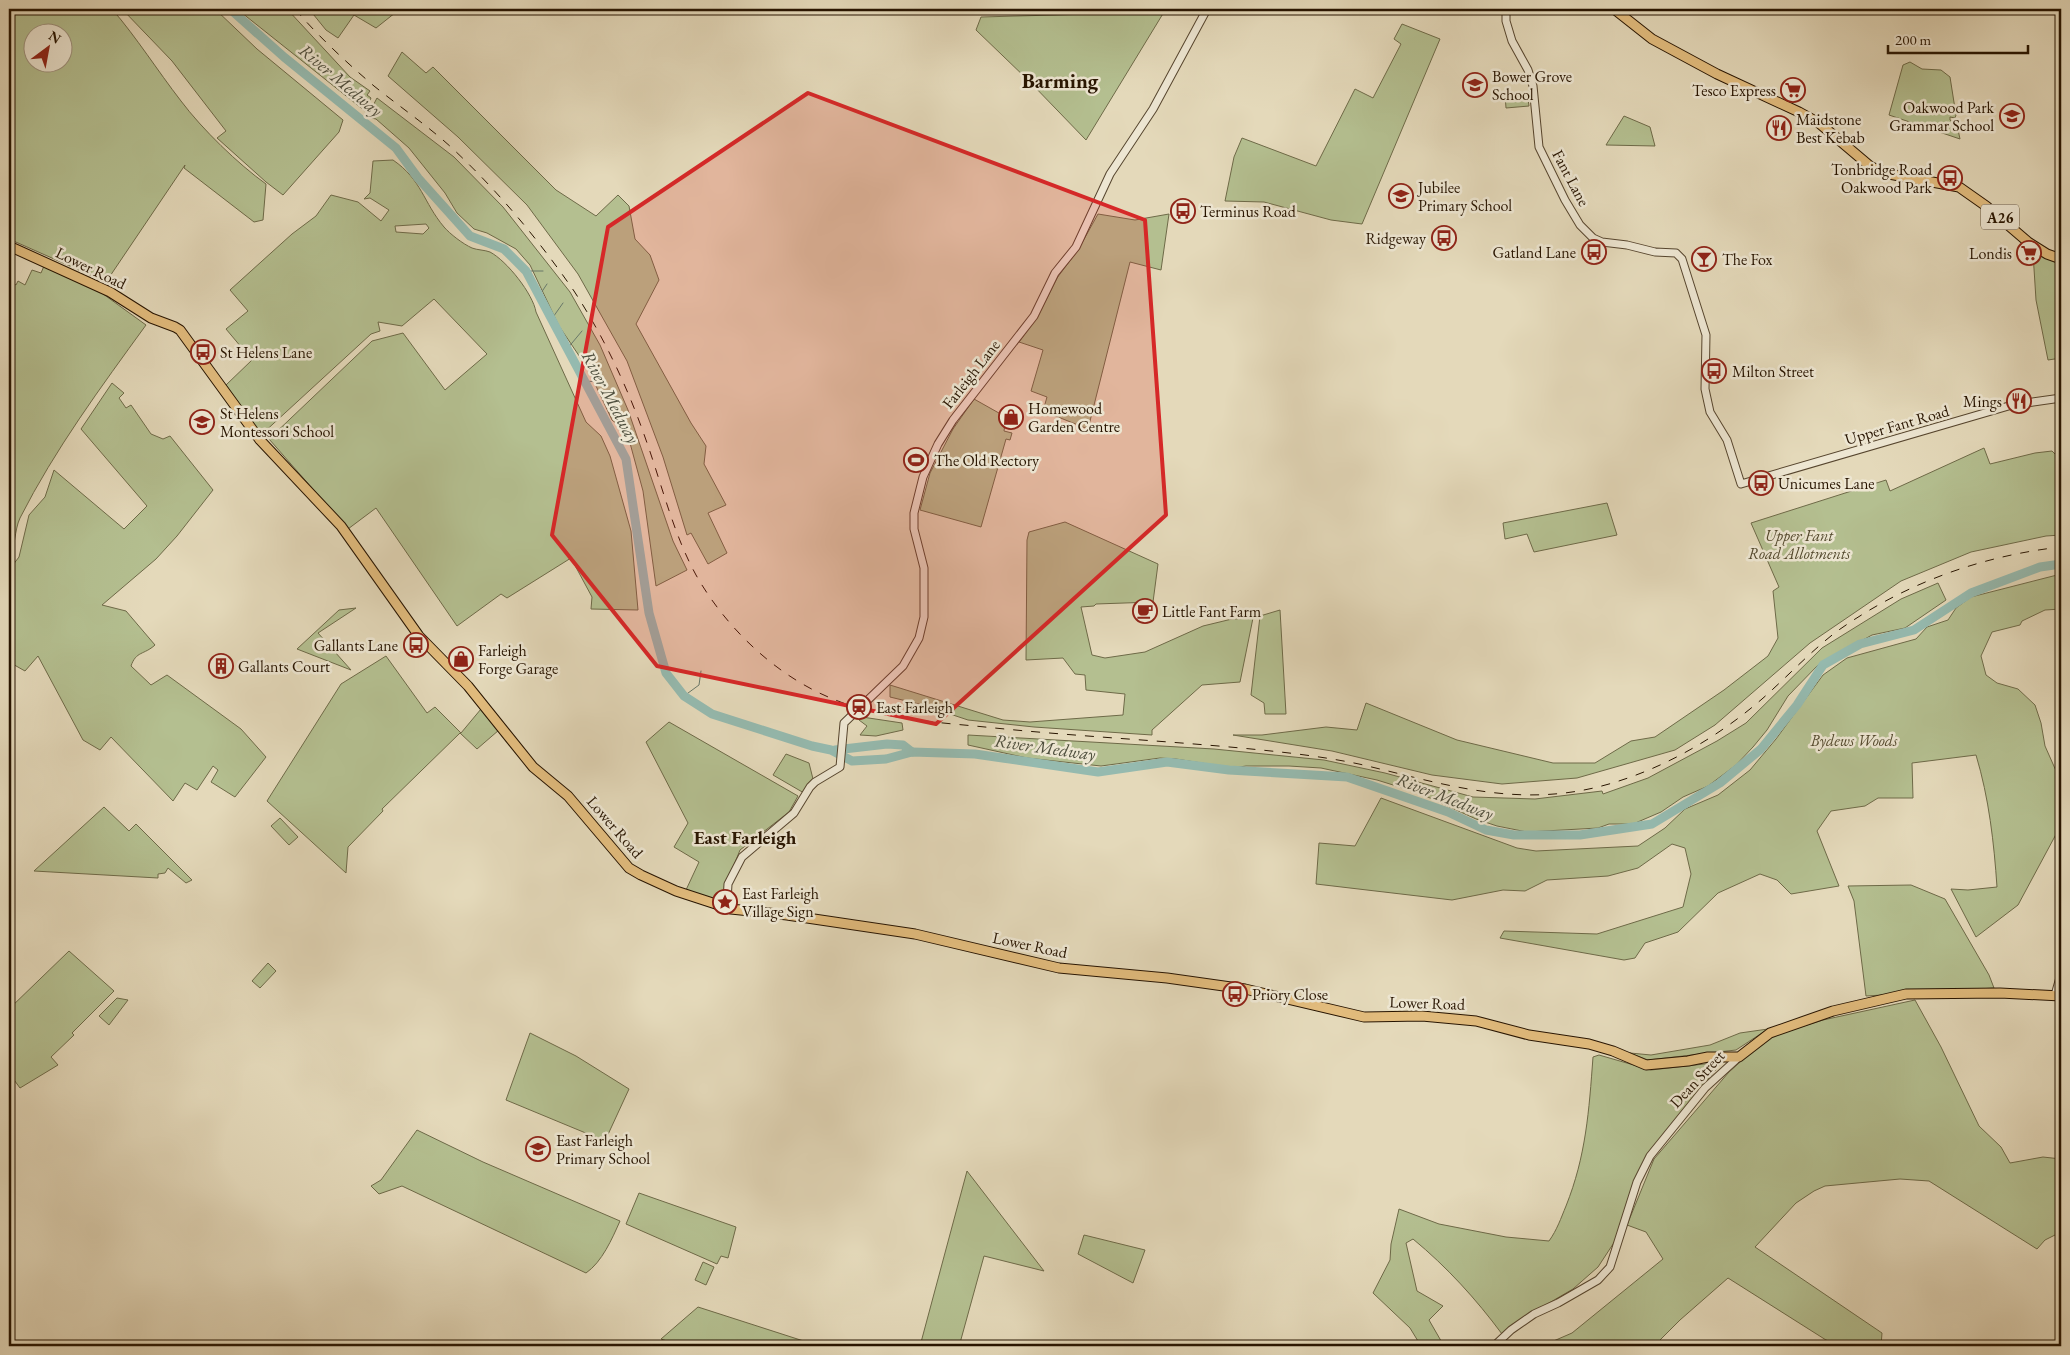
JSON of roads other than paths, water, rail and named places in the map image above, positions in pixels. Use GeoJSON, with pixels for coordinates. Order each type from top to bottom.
{"type":"FeatureCollection","features":[{"type":"Feature","properties":{"kind":"main road","name":"A26"},"geometry":{"type":"LineString","coordinates":[[1614,9],[1652,39],[1717,74],[1819,123],[1871,167],[1889,174],[1959,187],[1986,206],[2028,242],[2047,254],[2061,259]]}},
{"type":"Feature","properties":{"kind":"main road","name":"Lower Road"},"geometry":{"type":"LineString","coordinates":[[9,246],[110,292],[158,321],[175,327],[184,335],[260,440],[341,526],[419,636],[468,686],[533,767],[568,796],[629,868],[641,875],[715,905],[731,909],[787,915],[915,934],[1059,968],[1167,978],[1244,989],[1364,1017],[1422,1016],[1476,1020],[1530,1035],[1590,1044],[1646,1065],[1708,1057],[1739,1057]]}},
{"type":"Feature","properties":{"kind":"main road","name":"Dean Street"},"geometry":{"type":"LineString","coordinates":[[1739,1057],[1770,1033],[1849,1006],[1906,994],[2028,993],[2058,996]]}},
{"type":"Feature","properties":{"kind":"street","name":"Farleigh Lane"},"geometry":{"type":"LineString","coordinates":[[726,895],[736,864],[747,850],[794,813],[815,782],[838,769],[845,721],[903,666],[919,638],[924,617],[924,568],[914,529],[914,513],[923,477],[938,444],[953,420],[1034,316],[1056,273],[1076,247],[1110,174],[1153,109],[1207,9]]}},
{"type":"Feature","properties":{"kind":"street","name":"Fant Lane"},"geometry":{"type":"LineString","coordinates":[[1506,9],[1506,21],[1512,41],[1528,70],[1532,86],[1536,105],[1539,147],[1565,200],[1586,233],[1602,242],[1627,245],[1655,252],[1676,253],[1682,259],[1706,335],[1705,389],[1710,412],[1727,440],[1741,484]]}},
{"type":"Feature","properties":{"kind":"street","name":"Upper Fant Road"},"geometry":{"type":"LineString","coordinates":[[1741,484],[2012,405],[2061,398]]}},
{"type":"Feature","properties":{"kind":"street"},"geometry":{"type":"LineString","coordinates":[[715,905],[726,895],[731,909]]}},
{"type":"Feature","properties":{"kind":"street"},"geometry":{"type":"LineString","coordinates":[[2058,996],[2061,974]]}},
{"type":"Feature","properties":{"kind":"street","name":"Dean Street"},"geometry":{"type":"LineString","coordinates":[[1494,1346],[1511,1330],[1534,1314],[1558,1303],[1598,1280],[1610,1267],[1637,1182],[1650,1156],[1705,1088],[1739,1057]]}},
{"type":"Feature","properties":{"kind":"waterway","name":"River Medway"},"geometry":{"type":"LineString","coordinates":[[230,9],[284,57],[396,148],[418,178],[470,236],[504,249],[526,271],[626,459],[649,613],[666,673],[684,696],[712,714],[812,746],[831,750],[852,761],[886,759],[912,752],[975,754],[1098,772],[1167,762],[1229,770],[1347,777],[1448,812],[1486,830],[1514,835],[1580,835],[1652,824],[1720,783],[1761,749],[1797,705],[1823,665],[1860,644],[1914,630],[1971,593],[2040,567],[2061,564]]}},
{"type":"Feature","properties":{"kind":"waterway"},"geometry":{"type":"LineString","coordinates":[[526,271],[543,271]]}},
{"type":"Feature","properties":{"kind":"waterway"},"geometry":{"type":"LineString","coordinates":[[539,296],[547,284]]}},
{"type":"Feature","properties":{"kind":"waterway"},"geometry":{"type":"LineString","coordinates":[[551,320],[563,303]]}},
{"type":"Feature","properties":{"kind":"waterway"},"geometry":{"type":"LineString","coordinates":[[567,349],[582,331]]}},
{"type":"Feature","properties":{"kind":"waterway"},"geometry":{"type":"LineString","coordinates":[[582,381],[605,382]]}},
{"type":"Feature","properties":{"kind":"waterway"},"geometry":{"type":"LineString","coordinates":[[684,696],[699,685],[701,671]]}},
{"type":"Feature","properties":{"kind":"waterway","name":"River Medway"},"geometry":{"type":"LineString","coordinates":[[835,750],[887,744],[903,745],[912,752]]}},
{"type":"Feature","properties":{"kind":"railway"},"geometry":{"type":"LineString","coordinates":[[295,9],[323,39],[364,77],[452,148],[501,198],[532,234],[574,291],[614,363],[639,421],[681,543],[708,595],[722,614],[754,648],[773,664],[812,689],[851,706],[908,719],[1056,734],[1304,755],[1359,764],[1452,786],[1482,791],[1544,795],[1576,791],[1609,784],[1630,777],[1690,750],[1745,713],[1836,632],[1862,615],[1915,586],[1972,565],[2001,557],[2061,547]]}},
{"type":"Feature","properties":{"kind":"place","name":"Bower Grove School"},"geometry":{"type":"Point","coordinates":[1475,85]}},
{"type":"Feature","properties":{"kind":"place","name":"Tesco Express"},"geometry":{"type":"Point","coordinates":[1793,90]}},
{"type":"Feature","properties":{"kind":"place","name":"Oakwood Park Grammar School"},"geometry":{"type":"Point","coordinates":[2012,116]}},
{"type":"Feature","properties":{"kind":"place","name":"Maidstone Best Kebab"},"geometry":{"type":"Point","coordinates":[1779,128]}},
{"type":"Feature","properties":{"kind":"place","name":"Tonbridge Road Oakwood Park"},"geometry":{"type":"Point","coordinates":[1950,178]}},
{"type":"Feature","properties":{"kind":"place","name":"Jubilee Primary School"},"geometry":{"type":"Point","coordinates":[1401,196]}},
{"type":"Feature","properties":{"kind":"place","name":"Terminus Road"},"geometry":{"type":"Point","coordinates":[1183,211]}},
{"type":"Feature","properties":{"kind":"place","name":"Ridgeway"},"geometry":{"type":"Point","coordinates":[1444,238]}},
{"type":"Feature","properties":{"kind":"place","name":"Gatland Lane"},"geometry":{"type":"Point","coordinates":[1594,252]}},
{"type":"Feature","properties":{"kind":"place","name":"Londis"},"geometry":{"type":"Point","coordinates":[2029,253]}},
{"type":"Feature","properties":{"kind":"place","name":"The Fox"},"geometry":{"type":"Point","coordinates":[1704,259]}},
{"type":"Feature","properties":{"kind":"place","name":"St Helens Lane"},"geometry":{"type":"Point","coordinates":[203,352]}},
{"type":"Feature","properties":{"kind":"place","name":"Milton Street"},"geometry":{"type":"Point","coordinates":[1714,371]}},
{"type":"Feature","properties":{"kind":"place","name":"Mings"},"geometry":{"type":"Point","coordinates":[2019,401]}},
{"type":"Feature","properties":{"kind":"place","name":"Homewood Garden Centre"},"geometry":{"type":"Point","coordinates":[1011,417]}},
{"type":"Feature","properties":{"kind":"place","name":"St Helens Montessori School"},"geometry":{"type":"Point","coordinates":[202,422]}},
{"type":"Feature","properties":{"kind":"place","name":"The Old Rectory"},"geometry":{"type":"Point","coordinates":[916,460]}},
{"type":"Feature","properties":{"kind":"place","name":"Unicumes Lane"},"geometry":{"type":"Point","coordinates":[1761,483]}},
{"type":"Feature","properties":{"kind":"place","name":"Little Fant Farm"},"geometry":{"type":"Point","coordinates":[1145,611]}},
{"type":"Feature","properties":{"kind":"place","name":"Gallants Lane"},"geometry":{"type":"Point","coordinates":[416,645]}},
{"type":"Feature","properties":{"kind":"place","name":"Farleigh Forge Garage"},"geometry":{"type":"Point","coordinates":[461,659]}},
{"type":"Feature","properties":{"kind":"place","name":"Gallants Court"},"geometry":{"type":"Point","coordinates":[221,666]}},
{"type":"Feature","properties":{"kind":"place","name":"East Farleigh"},"geometry":{"type":"Point","coordinates":[859,707]}},
{"type":"Feature","properties":{"kind":"place","name":"East Farleigh Village Sign"},"geometry":{"type":"Point","coordinates":[725,902]}},
{"type":"Feature","properties":{"kind":"place","name":"Priory Close"},"geometry":{"type":"Point","coordinates":[1235,994]}},
{"type":"Feature","properties":{"kind":"place","name":"East Farleigh Primary School"},"geometry":{"type":"Point","coordinates":[538,1149]}},
{"type":"Feature","properties":{"kind":"district","name":"Barming"},"geometry":{"type":"Point","coordinates":[1060,80]}},
{"type":"Feature","properties":{"kind":"district","name":"East Farleigh"},"geometry":{"type":"Point","coordinates":[745,837]}},
{"type":"Feature","properties":{"kind":"park label","name":"Upper Fant Road Allotments"},"geometry":{"type":"Point","coordinates":[1799,544]}},
{"type":"Feature","properties":{"kind":"park label","name":"Bydews Woods"},"geometry":{"type":"Point","coordinates":[1854,740]}}]}
